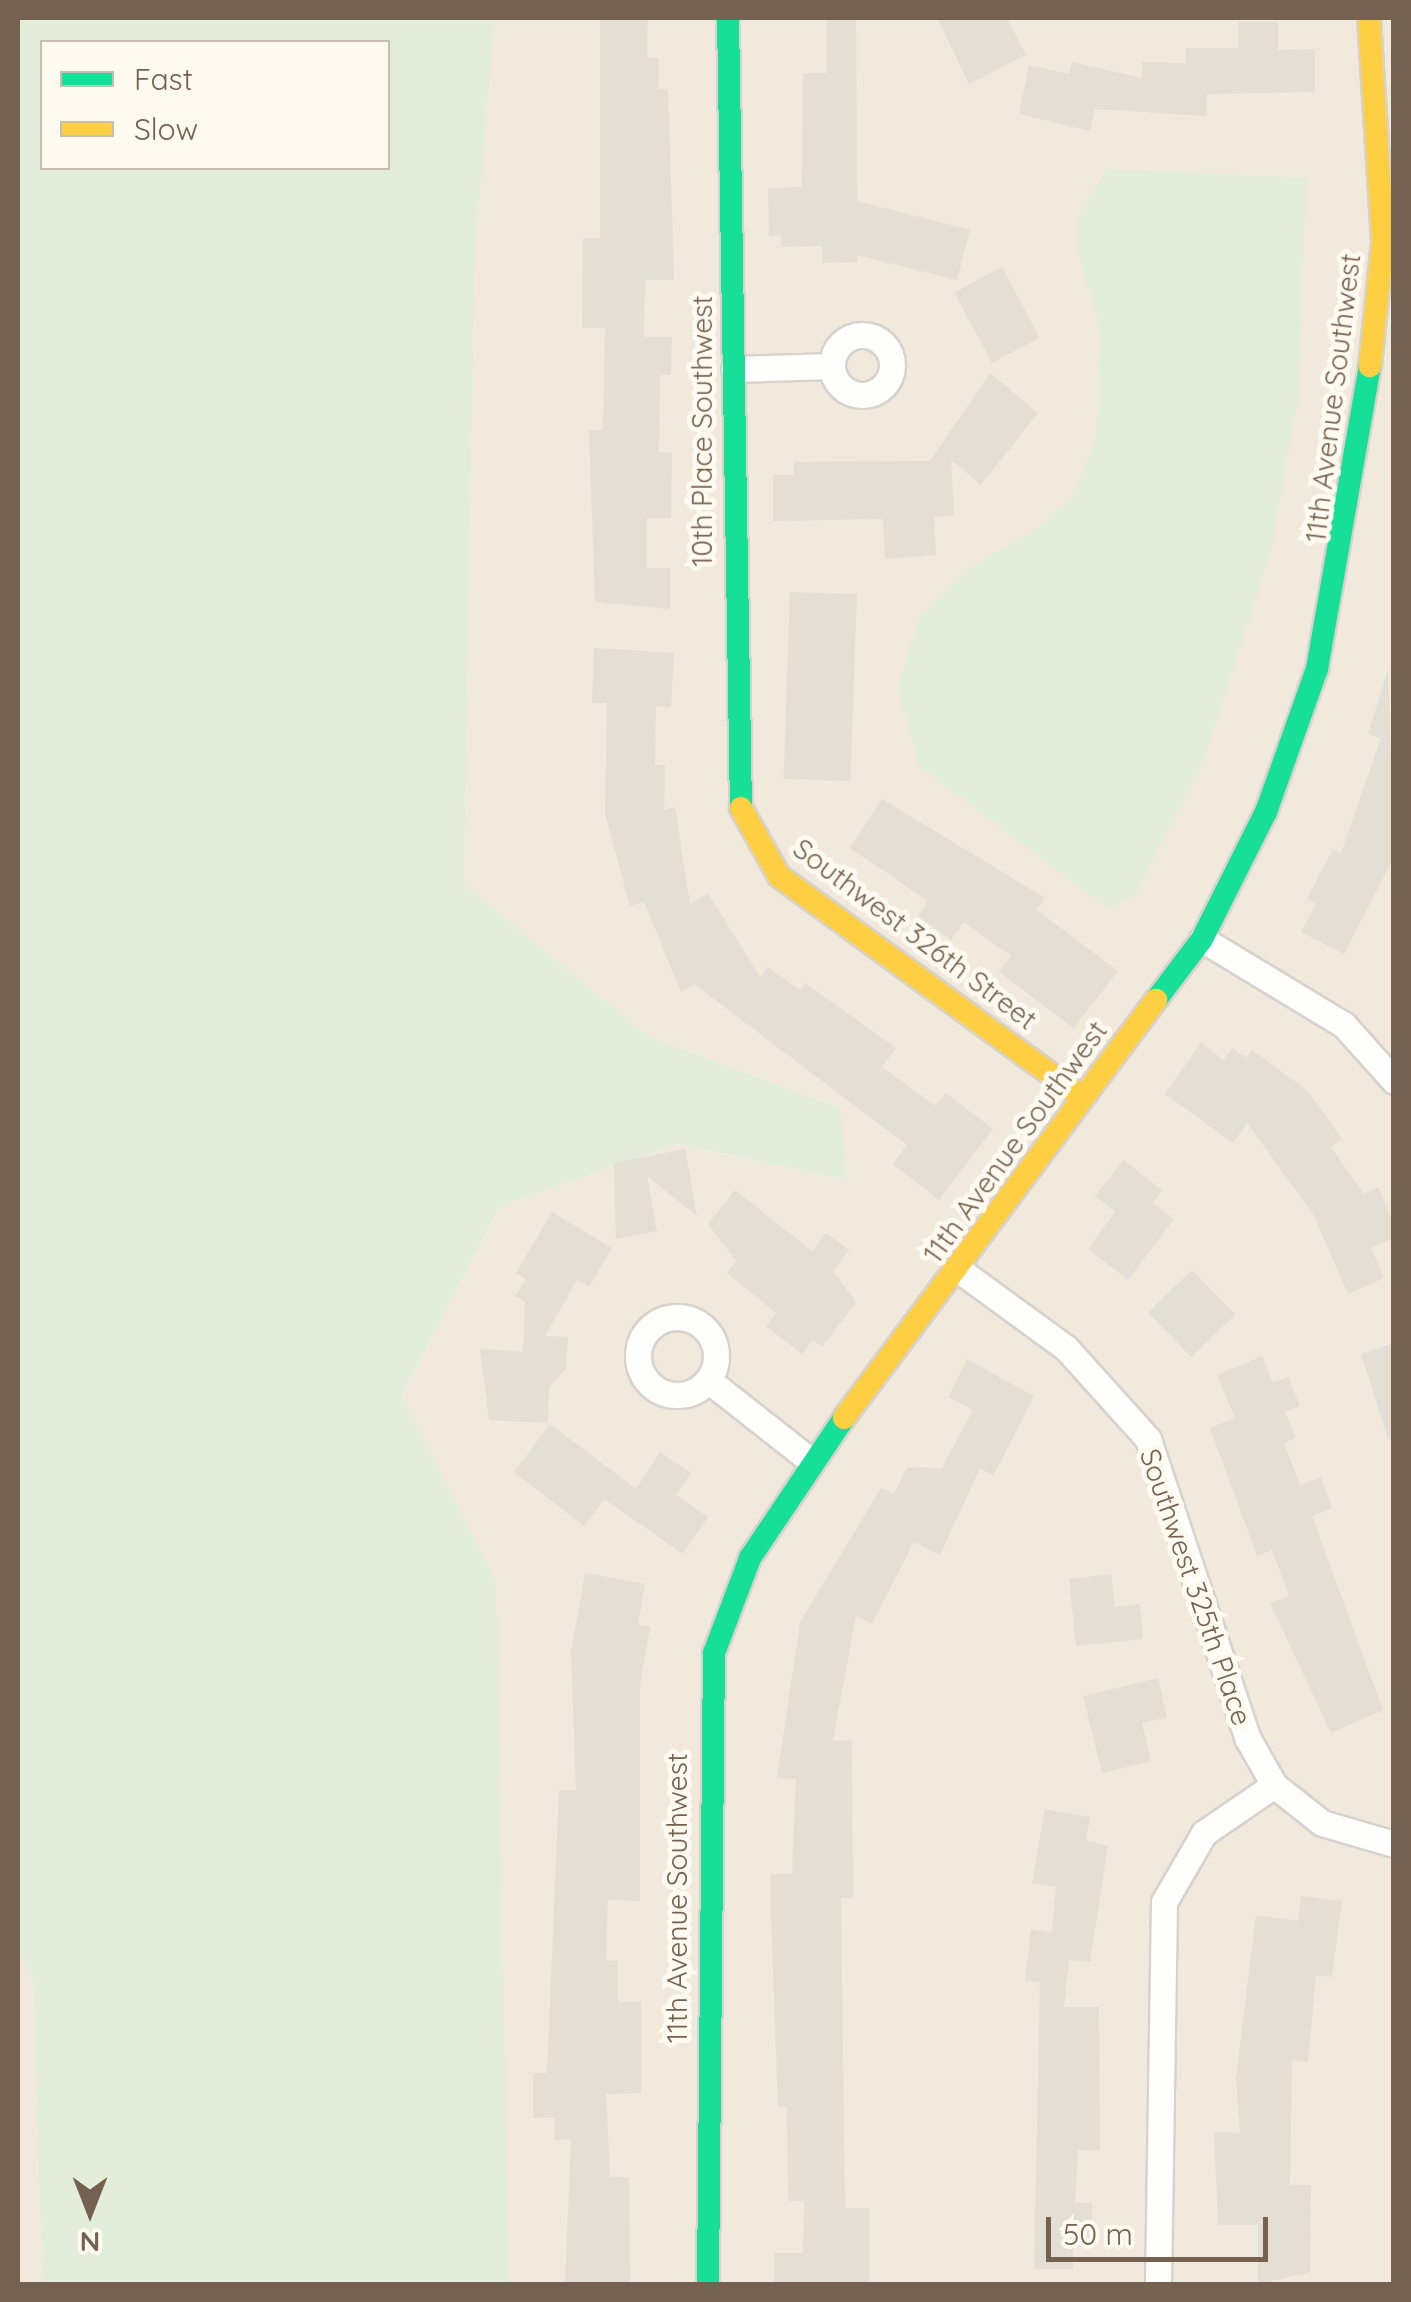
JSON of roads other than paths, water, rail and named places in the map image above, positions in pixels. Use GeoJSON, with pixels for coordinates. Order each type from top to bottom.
{"type":"FeatureCollection","features":[{"type":"Feature","properties":{"kind":"street","name":"10th Place Southwest"},"geometry":{"type":"LineString","coordinates":[[728,18],[735,798]]}},
{"type":"Feature","properties":{"kind":"street","name":"11th Avenue Southwest"},"geometry":{"type":"LineString","coordinates":[[708,2284],[708,1694],[750,1558],[811,1461],[960,1270],[1082,1097],[1202,938],[1266,812],[1317,670],[1361,455],[1388,242],[1369,18]]}},
{"type":"Feature","properties":{"kind":"street"},"geometry":{"type":"LineString","coordinates":[[734,369],[831,366]]}},
{"type":"Feature","properties":{"kind":"street","name":"Southwest 326th Street"},"geometry":{"type":"LineString","coordinates":[[735,798],[780,876],[1082,1097]]}},
{"type":"Feature","properties":{"kind":"street"},"geometry":{"type":"LineString","coordinates":[[1202,938],[1344,1026],[1394,1081]]}},
{"type":"Feature","properties":{"kind":"street","name":"Southwest 325th Place"},"geometry":{"type":"LineString","coordinates":[[960,1270],[1066,1348],[1148,1439],[1248,1739],[1274,1785],[1322,1823],[1394,1844]]}},
{"type":"Feature","properties":{"kind":"street"},"geometry":{"type":"LineString","coordinates":[[708,1380],[811,1461]]}},
{"type":"Feature","properties":{"kind":"street"},"geometry":{"type":"LineString","coordinates":[[1158,2284],[1164,1902],[1204,1834],[1274,1785]]}}]}
